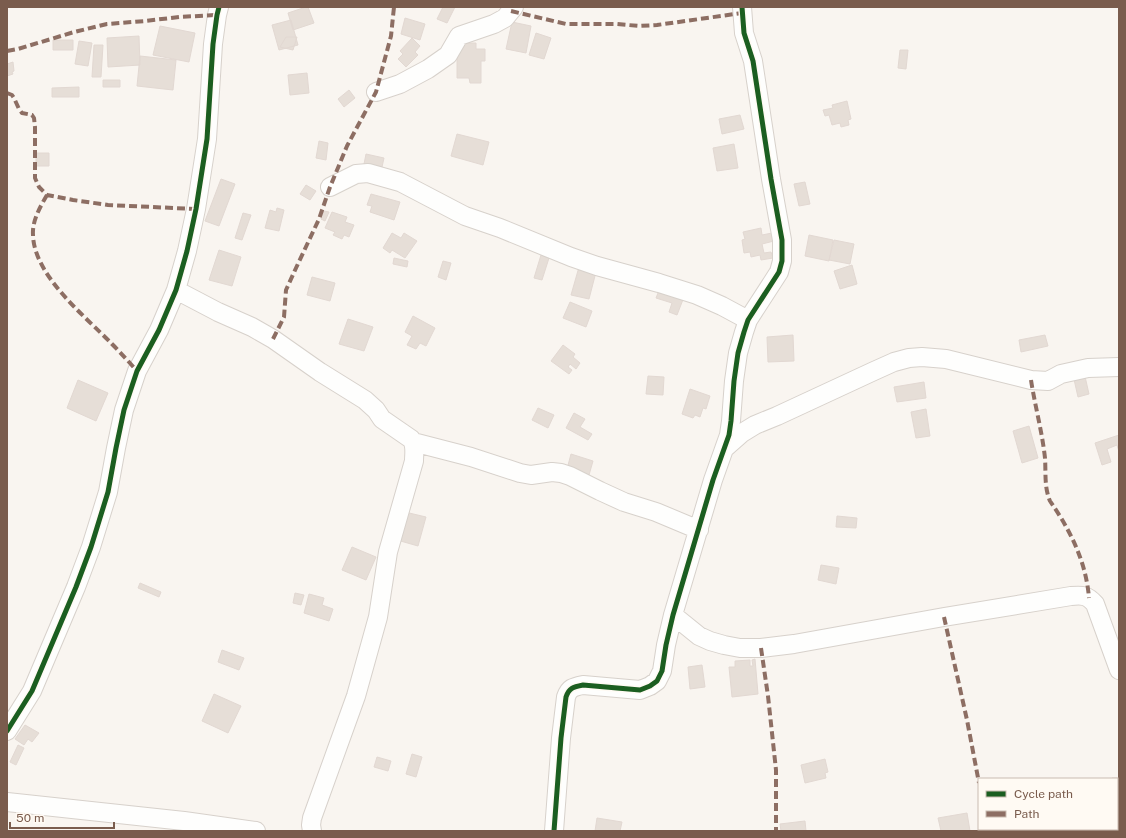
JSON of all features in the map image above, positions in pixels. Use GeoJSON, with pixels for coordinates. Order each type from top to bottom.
{"type":"FeatureCollection","features":[{"type":"Feature","properties":{"kind":"street"},"geometry":{"type":"LineString","coordinates":[[7,731],[32,691],[92,547],[108,492],[124,410],[137,372],[159,330],[176,290],[187,251],[196,209],[207,139],[213,44],[219,7]]}},
{"type":"Feature","properties":{"kind":"street"},"geometry":{"type":"LineString","coordinates":[[376,92],[400,84],[428,69],[448,56],[460,36],[494,24],[505,18],[514,7]]}},
{"type":"Feature","properties":{"kind":"street"},"geometry":{"type":"LineString","coordinates":[[554,831],[561,738],[568,692],[574,687],[583,685],[640,690],[658,681],[662,671],[673,616],[713,480],[730,434],[734,381],[738,353],[748,320],[779,272],[782,260],[782,240],[753,61],[744,33],[742,7]]}},
{"type":"Feature","properties":{"kind":"street"},"geometry":{"type":"LineString","coordinates":[[330,187],[356,174],[368,173],[400,182],[465,216],[597,266],[697,295],[748,320]]}},
{"type":"Feature","properties":{"kind":"street"},"geometry":{"type":"LineString","coordinates":[[176,290],[218,312],[252,327],[273,339],[320,372],[365,400],[376,410],[382,419],[407,436],[413,442],[415,447],[414,461],[388,552],[378,617],[356,696],[312,818],[312,831]]}},
{"type":"Feature","properties":{"kind":"street"},"geometry":{"type":"LineString","coordinates":[[724,449],[742,433],[756,425],[874,370],[909,358],[922,357],[946,359],[1031,380],[1048,381],[1061,374],[1088,368],[1119,367]]}},
{"type":"Feature","properties":{"kind":"street"},"geometry":{"type":"LineString","coordinates":[[413,442],[471,457],[520,473],[531,475],[561,472],[624,502],[656,512],[699,530]]}},
{"type":"Feature","properties":{"kind":"street"},"geometry":{"type":"LineString","coordinates":[[673,616],[699,636],[710,641],[740,648],[761,648],[794,644],[972,612],[1071,596],[1082,596],[1089,598],[1095,604],[1119,670]]}},
{"type":"Feature","properties":{"kind":"street"},"geometry":{"type":"LineString","coordinates":[[7,802],[184,821],[256,831]]}},
{"type":"Feature","properties":{"kind":"building"},"geometry":{"type":"Polygon","coordinates":[[[308,7],[314,23],[293,30],[288,13],[308,7]]]}},
{"type":"Feature","properties":{"kind":"building"},"geometry":{"type":"Polygon","coordinates":[[[443,7],[455,7],[447,23],[437,19],[443,7]]]}},
{"type":"Feature","properties":{"kind":"building"},"geometry":{"type":"Polygon","coordinates":[[[405,18],[425,24],[420,40],[401,34],[405,18]]]}},
{"type":"Feature","properties":{"kind":"building"},"geometry":{"type":"Polygon","coordinates":[[[291,20],[298,45],[279,50],[272,25],[291,20]]]}},
{"type":"Feature","properties":{"kind":"building"},"geometry":{"type":"Polygon","coordinates":[[[512,22],[531,26],[526,53],[506,49],[512,22]]]}},
{"type":"Feature","properties":{"kind":"building"},"geometry":{"type":"Polygon","coordinates":[[[160,26],[195,33],[189,62],[153,55],[160,26]]]}},
{"type":"Feature","properties":{"kind":"building"},"geometry":{"type":"Polygon","coordinates":[[[536,33],[551,38],[544,59],[529,55],[536,33]]]}},
{"type":"Feature","properties":{"kind":"building"},"geometry":{"type":"Polygon","coordinates":[[[139,36],[140,65],[108,67],[107,38],[139,36]]]}},
{"type":"Feature","properties":{"kind":"building"},"geometry":{"type":"Polygon","coordinates":[[[286,37],[297,37],[293,50],[280,47],[286,37]]]}},
{"type":"Feature","properties":{"kind":"building"},"geometry":{"type":"Polygon","coordinates":[[[412,38],[420,46],[415,52],[418,55],[406,67],[398,59],[403,54],[400,51],[412,38]]]}},
{"type":"Feature","properties":{"kind":"building"},"geometry":{"type":"Polygon","coordinates":[[[53,40],[73,40],[73,50],[53,50],[53,40]]]}},
{"type":"Feature","properties":{"kind":"building"},"geometry":{"type":"Polygon","coordinates":[[[79,41],[92,43],[88,66],[75,64],[79,41]]]}},
{"type":"Feature","properties":{"kind":"building"},"geometry":{"type":"Polygon","coordinates":[[[457,43],[476,43],[476,49],[485,49],[485,61],[481,61],[481,83],[470,83],[469,78],[457,78],[457,43]]]}},
{"type":"Feature","properties":{"kind":"building"},"geometry":{"type":"Polygon","coordinates":[[[94,45],[103,45],[101,77],[92,77],[94,45]]]}},
{"type":"Feature","properties":{"kind":"building"},"geometry":{"type":"Polygon","coordinates":[[[900,50],[908,50],[906,69],[898,68],[900,50]]]}},
{"type":"Feature","properties":{"kind":"building"},"geometry":{"type":"Polygon","coordinates":[[[140,56],[176,60],[173,90],[137,86],[140,56]]]}},
{"type":"Feature","properties":{"kind":"building"},"geometry":{"type":"Polygon","coordinates":[[[13,62],[13,74],[7,76],[7,64],[13,62]]]}},
{"type":"Feature","properties":{"kind":"building"},"geometry":{"type":"Polygon","coordinates":[[[307,73],[309,93],[290,95],[288,75],[307,73]]]}},
{"type":"Feature","properties":{"kind":"building"},"geometry":{"type":"Polygon","coordinates":[[[103,80],[120,80],[120,87],[103,87],[103,80]]]}},
{"type":"Feature","properties":{"kind":"building"},"geometry":{"type":"Polygon","coordinates":[[[79,87],[79,97],[52,97],[52,88],[79,87]]]}},
{"type":"Feature","properties":{"kind":"building"},"geometry":{"type":"Polygon","coordinates":[[[349,90],[355,98],[344,107],[338,99],[349,90]]]}},
{"type":"Feature","properties":{"kind":"building"},"geometry":{"type":"Polygon","coordinates":[[[847,101],[851,119],[848,120],[849,125],[841,127],[840,123],[832,125],[829,115],[825,116],[823,110],[833,108],[832,105],[847,101]]]}},
{"type":"Feature","properties":{"kind":"building"},"geometry":{"type":"Polygon","coordinates":[[[740,115],[744,129],[722,134],[719,119],[740,115]]]}},
{"type":"Feature","properties":{"kind":"building"},"geometry":{"type":"Polygon","coordinates":[[[457,134],[489,142],[483,165],[451,156],[457,134]]]}},
{"type":"Feature","properties":{"kind":"building"},"geometry":{"type":"Polygon","coordinates":[[[319,141],[328,143],[326,160],[316,158],[319,141]]]}},
{"type":"Feature","properties":{"kind":"building"},"geometry":{"type":"Polygon","coordinates":[[[734,144],[738,168],[717,171],[713,148],[734,144]]]}},
{"type":"Feature","properties":{"kind":"building"},"geometry":{"type":"Polygon","coordinates":[[[36,153],[49,153],[49,166],[36,166],[36,153]]]}},
{"type":"Feature","properties":{"kind":"building"},"geometry":{"type":"Polygon","coordinates":[[[366,154],[384,158],[382,167],[364,164],[366,154]]]}},
{"type":"Feature","properties":{"kind":"building"},"geometry":{"type":"Polygon","coordinates":[[[221,179],[235,184],[219,226],[205,221],[221,179]]]}},
{"type":"Feature","properties":{"kind":"building"},"geometry":{"type":"Polygon","coordinates":[[[805,182],[810,204],[799,206],[794,184],[805,182]]]}},
{"type":"Feature","properties":{"kind":"building"},"geometry":{"type":"Polygon","coordinates":[[[306,185],[316,191],[310,200],[300,194],[306,185]]]}},
{"type":"Feature","properties":{"kind":"building"},"geometry":{"type":"Polygon","coordinates":[[[371,194],[400,202],[394,220],[370,212],[372,206],[367,205],[371,194]]]}},
{"type":"Feature","properties":{"kind":"building"},"geometry":{"type":"Polygon","coordinates":[[[277,208],[284,210],[279,231],[265,228],[270,210],[276,212],[277,208]]]}},
{"type":"Feature","properties":{"kind":"building"},"geometry":{"type":"Polygon","coordinates":[[[324,211],[329,212],[325,221],[321,219],[324,211]]]}},
{"type":"Feature","properties":{"kind":"building"},"geometry":{"type":"Polygon","coordinates":[[[332,212],[347,217],[345,222],[354,225],[349,237],[344,235],[342,239],[333,235],[335,232],[325,228],[332,212]]]}},
{"type":"Feature","properties":{"kind":"building"},"geometry":{"type":"Polygon","coordinates":[[[243,213],[251,215],[242,240],[235,238],[243,213]]]}},
{"type":"Feature","properties":{"kind":"building"},"geometry":{"type":"Polygon","coordinates":[[[761,228],[762,235],[772,233],[774,241],[762,244],[764,253],[771,252],[773,258],[761,260],[760,255],[751,257],[750,252],[744,253],[742,240],[745,239],[743,232],[761,228]]]}},
{"type":"Feature","properties":{"kind":"building"},"geometry":{"type":"Polygon","coordinates":[[[392,233],[401,238],[404,233],[417,241],[405,258],[392,250],[390,253],[383,248],[392,233]]]}},
{"type":"Feature","properties":{"kind":"building"},"geometry":{"type":"Polygon","coordinates":[[[809,235],[833,240],[829,261],[805,256],[809,235]]]}},
{"type":"Feature","properties":{"kind":"building"},"geometry":{"type":"Polygon","coordinates":[[[834,240],[854,244],[850,264],[829,260],[834,240]]]}},
{"type":"Feature","properties":{"kind":"building"},"geometry":{"type":"Polygon","coordinates":[[[219,250],[241,257],[232,286],[209,280],[219,250]]]}},
{"type":"Feature","properties":{"kind":"building"},"geometry":{"type":"Polygon","coordinates":[[[541,255],[549,258],[542,280],[534,278],[541,255]]]}},
{"type":"Feature","properties":{"kind":"building"},"geometry":{"type":"Polygon","coordinates":[[[394,258],[408,261],[407,267],[393,264],[394,258]]]}},
{"type":"Feature","properties":{"kind":"building"},"geometry":{"type":"Polygon","coordinates":[[[443,261],[451,263],[446,280],[438,277],[443,261]]]}},
{"type":"Feature","properties":{"kind":"building"},"geometry":{"type":"Polygon","coordinates":[[[852,265],[857,284],[840,289],[834,271],[852,265]]]}},
{"type":"Feature","properties":{"kind":"building"},"geometry":{"type":"Polygon","coordinates":[[[579,267],[596,272],[589,299],[571,295],[579,267]]]}},
{"type":"Feature","properties":{"kind":"building"},"geometry":{"type":"Polygon","coordinates":[[[312,277],[335,283],[330,301],[307,295],[312,277]]]}},
{"type":"Feature","properties":{"kind":"building"},"geometry":{"type":"Polygon","coordinates":[[[660,288],[684,297],[677,315],[669,312],[672,303],[656,298],[660,288]]]}},
{"type":"Feature","properties":{"kind":"building"},"geometry":{"type":"Polygon","coordinates":[[[570,302],[592,311],[586,327],[563,318],[570,302]]]}},
{"type":"Feature","properties":{"kind":"building"},"geometry":{"type":"Polygon","coordinates":[[[413,316],[435,328],[426,346],[420,343],[416,349],[407,345],[412,336],[405,332],[413,316]]]}},
{"type":"Feature","properties":{"kind":"building"},"geometry":{"type":"Polygon","coordinates":[[[348,319],[373,327],[364,351],[339,344],[348,319]]]}},
{"type":"Feature","properties":{"kind":"building"},"geometry":{"type":"Polygon","coordinates":[[[793,335],[794,361],[768,362],[767,337],[793,335]]]}},
{"type":"Feature","properties":{"kind":"building"},"geometry":{"type":"Polygon","coordinates":[[[1045,335],[1048,346],[1021,352],[1019,340],[1045,335]]]}},
{"type":"Feature","properties":{"kind":"building"},"geometry":{"type":"Polygon","coordinates":[[[563,345],[575,354],[573,357],[580,363],[576,369],[570,364],[568,367],[572,370],[569,374],[551,361],[563,345]]]}},
{"type":"Feature","properties":{"kind":"building"},"geometry":{"type":"Polygon","coordinates":[[[1084,372],[1089,394],[1078,397],[1073,375],[1084,372]]]}},
{"type":"Feature","properties":{"kind":"building"},"geometry":{"type":"Polygon","coordinates":[[[648,376],[664,377],[663,395],[646,394],[648,376]]]}},
{"type":"Feature","properties":{"kind":"building"},"geometry":{"type":"Polygon","coordinates":[[[78,380],[108,393],[96,421],[67,408],[78,380]]]}},
{"type":"Feature","properties":{"kind":"building"},"geometry":{"type":"Polygon","coordinates":[[[924,382],[926,398],[897,402],[894,387],[924,382]]]}},
{"type":"Feature","properties":{"kind":"building"},"geometry":{"type":"Polygon","coordinates":[[[690,389],[710,396],[706,409],[703,408],[700,417],[695,415],[693,418],[682,414],[690,389]]]}},
{"type":"Feature","properties":{"kind":"building"},"geometry":{"type":"Polygon","coordinates":[[[538,408],[554,415],[548,428],[532,420],[538,408]]]}},
{"type":"Feature","properties":{"kind":"building"},"geometry":{"type":"Polygon","coordinates":[[[926,409],[930,436],[916,438],[911,412],[926,409]]]}},
{"type":"Feature","properties":{"kind":"building"},"geometry":{"type":"Polygon","coordinates":[[[574,413],[585,419],[580,427],[592,434],[588,440],[566,428],[574,413]]]}},
{"type":"Feature","properties":{"kind":"building"},"geometry":{"type":"Polygon","coordinates":[[[1029,426],[1038,458],[1022,463],[1013,431],[1029,426]]]}},
{"type":"Feature","properties":{"kind":"building"},"geometry":{"type":"Polygon","coordinates":[[[1119,435],[1119,452],[1117,445],[1107,449],[1111,462],[1102,465],[1095,443],[1119,435]]]}},
{"type":"Feature","properties":{"kind":"building"},"geometry":{"type":"Polygon","coordinates":[[[571,454],[593,461],[589,475],[567,469],[571,454]]]}},
{"type":"Feature","properties":{"kind":"building"},"geometry":{"type":"Polygon","coordinates":[[[405,512],[426,517],[418,546],[397,540],[405,512]]]}},
{"type":"Feature","properties":{"kind":"building"},"geometry":{"type":"Polygon","coordinates":[[[837,516],[857,518],[856,528],[836,527],[837,516]]]}},
{"type":"Feature","properties":{"kind":"building"},"geometry":{"type":"Polygon","coordinates":[[[352,547],[376,557],[366,580],[342,570],[352,547]]]}},
{"type":"Feature","properties":{"kind":"building"},"geometry":{"type":"Polygon","coordinates":[[[821,565],[839,568],[836,584],[818,580],[821,565]]]}},
{"type":"Feature","properties":{"kind":"building"},"geometry":{"type":"Polygon","coordinates":[[[140,583],[161,592],[159,597],[138,588],[140,583]]]}},
{"type":"Feature","properties":{"kind":"building"},"geometry":{"type":"Polygon","coordinates":[[[295,593],[304,595],[301,605],[293,603],[295,593]]]}},
{"type":"Feature","properties":{"kind":"building"},"geometry":{"type":"Polygon","coordinates":[[[309,594],[324,598],[322,605],[333,609],[329,621],[304,613],[309,594]]]}},
{"type":"Feature","properties":{"kind":"building"},"geometry":{"type":"Polygon","coordinates":[[[222,650],[244,658],[239,670],[218,662],[222,650]]]}},
{"type":"Feature","properties":{"kind":"building"},"geometry":{"type":"Polygon","coordinates":[[[755,659],[758,694],[732,697],[729,667],[735,667],[735,661],[750,660],[750,666],[753,666],[752,660],[755,659]]]}},
{"type":"Feature","properties":{"kind":"building"},"geometry":{"type":"Polygon","coordinates":[[[702,665],[705,687],[690,689],[688,667],[702,665]]]}},
{"type":"Feature","properties":{"kind":"building"},"geometry":{"type":"Polygon","coordinates":[[[214,694],[241,706],[228,733],[202,721],[214,694]]]}},
{"type":"Feature","properties":{"kind":"building"},"geometry":{"type":"Polygon","coordinates":[[[25,725],[39,733],[32,742],[28,739],[24,745],[15,739],[25,725]]]}},
{"type":"Feature","properties":{"kind":"building"},"geometry":{"type":"Polygon","coordinates":[[[18,745],[24,748],[16,765],[10,762],[18,745]]]}},
{"type":"Feature","properties":{"kind":"building"},"geometry":{"type":"Polygon","coordinates":[[[412,754],[422,757],[416,777],[406,774],[412,754]]]}},
{"type":"Feature","properties":{"kind":"building"},"geometry":{"type":"Polygon","coordinates":[[[377,757],[391,761],[388,771],[374,767],[377,757]]]}},
{"type":"Feature","properties":{"kind":"building"},"geometry":{"type":"Polygon","coordinates":[[[825,759],[828,772],[825,773],[826,778],[805,783],[801,765],[825,759]]]}},
{"type":"Feature","properties":{"kind":"building"},"geometry":{"type":"Polygon","coordinates":[[[1118,778],[1119,778],[1118,815],[1118,778]]]}},
{"type":"Feature","properties":{"kind":"building"},"geometry":{"type":"Polygon","coordinates":[[[967,813],[970,831],[941,831],[938,818],[967,813]]]}},
{"type":"Feature","properties":{"kind":"building"},"geometry":{"type":"Polygon","coordinates":[[[597,818],[622,822],[620,831],[595,831],[597,818]]]}},
{"type":"Feature","properties":{"kind":"building"},"geometry":{"type":"Polygon","coordinates":[[[805,821],[806,831],[781,831],[780,824],[805,821]]]}},
{"type":"Feature","properties":{"kind":"marked path"},"geometry":{"type":"LineString","coordinates":[[273,339],[284,317],[286,290],[319,219],[347,146],[376,92],[391,36],[394,7]]}},
{"type":"Feature","properties":{"kind":"marked path"},"geometry":{"type":"LineString","coordinates":[[511,11],[566,24],[617,24],[639,26],[657,25],[742,13]]}},
{"type":"Feature","properties":{"kind":"marked path"},"geometry":{"type":"LineString","coordinates":[[7,51],[107,24],[217,15]]}},
{"type":"Feature","properties":{"kind":"marked path"},"geometry":{"type":"LineString","coordinates":[[7,93],[12,95],[22,113],[32,115],[34,118],[35,178],[39,187],[47,195],[108,205],[196,209]]}},
{"type":"Feature","properties":{"kind":"marked path"},"geometry":{"type":"LineString","coordinates":[[47,195],[37,214],[33,230],[36,250],[42,266],[63,295],[137,371]]}},
{"type":"Feature","properties":{"kind":"marked path"},"geometry":{"type":"LineString","coordinates":[[1031,380],[1044,448],[1048,496],[1076,546],[1081,559],[1089,598]]}},
{"type":"Feature","properties":{"kind":"marked path"},"geometry":{"type":"LineString","coordinates":[[944,617],[978,778]]}},
{"type":"Feature","properties":{"kind":"marked path"},"geometry":{"type":"LineString","coordinates":[[761,648],[776,770],[776,831]]}},
{"type":"Feature","properties":{"kind":"cycle path"},"geometry":{"type":"LineString","coordinates":[[7,731],[32,691],[76,587],[91,547],[108,492],[124,410],[137,371],[159,330],[176,290],[187,251],[196,209],[207,139],[213,44],[219,7]]}},
{"type":"Feature","properties":{"kind":"cycle path"},"geometry":{"type":"LineString","coordinates":[[554,831],[561,738],[566,697],[570,690],[574,687],[583,685],[640,690],[657,681],[662,671],[673,615],[713,480],[729,435],[738,353],[744,332],[748,320],[779,272],[782,261],[782,240],[753,61],[744,33],[742,7]]}}]}
